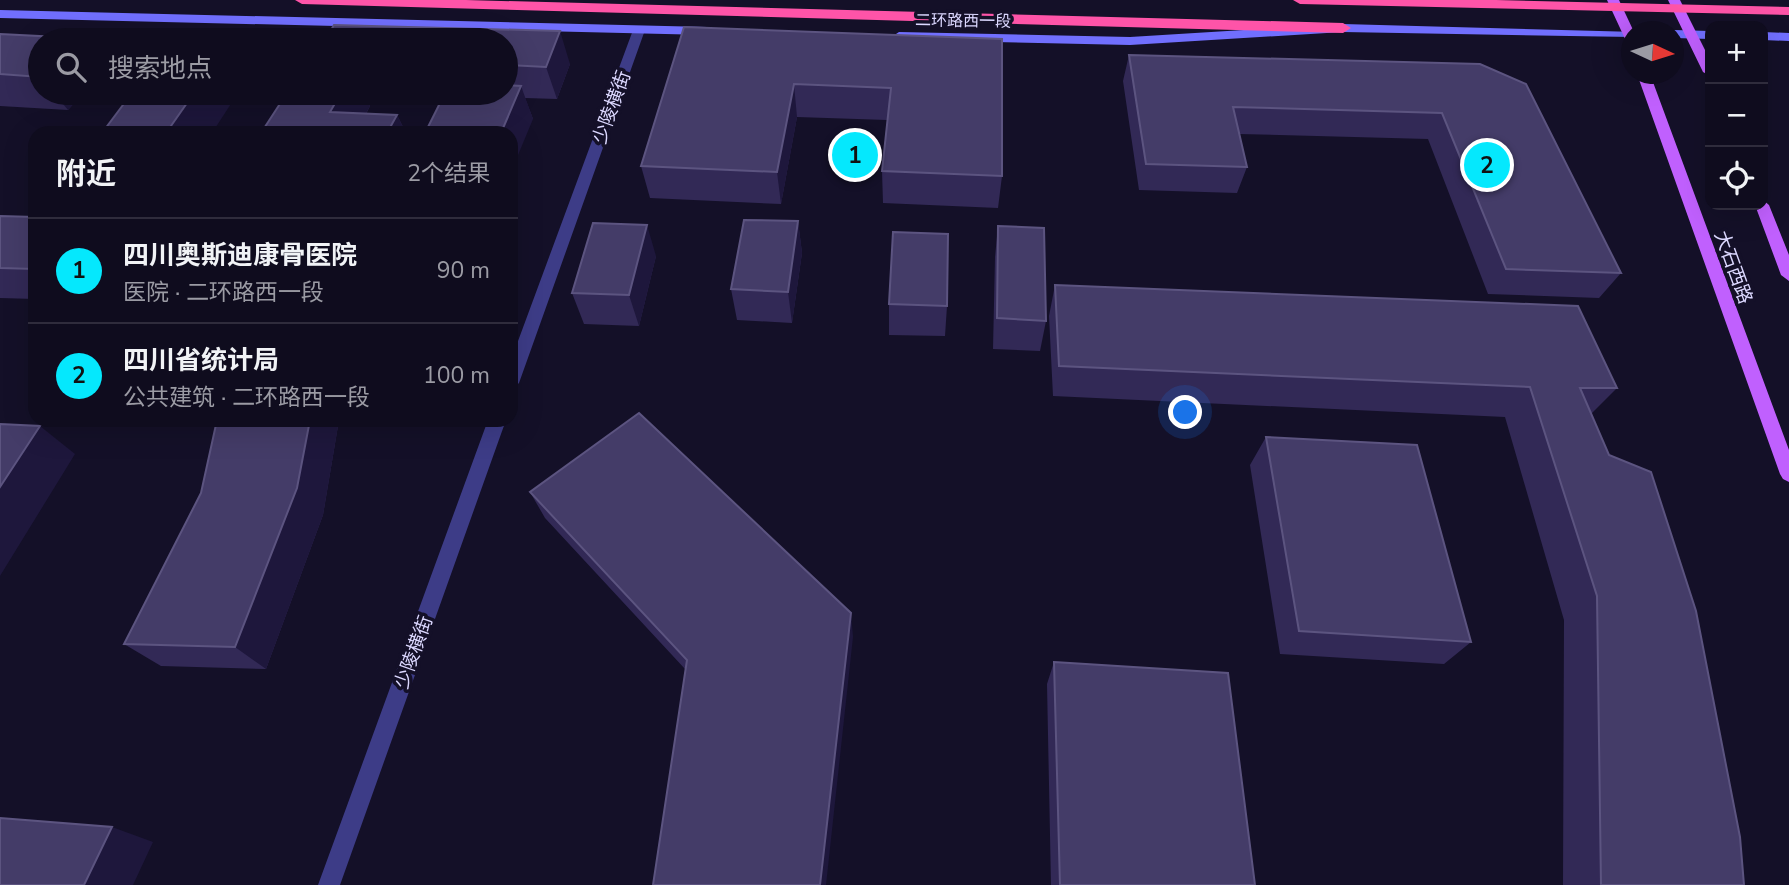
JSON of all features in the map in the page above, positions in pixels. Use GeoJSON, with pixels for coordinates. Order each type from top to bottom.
{"type":"FeatureCollection","features":[{"type":"Feature","properties":{"kind":"highway"},"geometry":{"type":"LineString","coordinates":[[302,0],[1343,28]]}},
{"type":"Feature","properties":{"kind":"highway"},"geometry":{"type":"LineString","coordinates":[[1300,0],[1789,11]]}},
{"type":"Feature","properties":{"kind":"main road"},"geometry":{"type":"LineString","coordinates":[[1613,0],[1624,21]]}},
{"type":"Feature","properties":{"kind":"main road"},"geometry":{"type":"LineString","coordinates":[[1674,0],[1705,61]]}},
{"type":"Feature","properties":{"kind":"main road"},"geometry":{"type":"LineString","coordinates":[[0,15],[721,32]]}},
{"type":"Feature","properties":{"kind":"main road","name":"二环路西一段"},"geometry":{"type":"LineString","coordinates":[[884,35],[1130,41],[1343,28],[1621,36]]}},
{"type":"Feature","properties":{"kind":"main road"},"geometry":{"type":"LineString","coordinates":[[1684,35],[1705,35]]}},
{"type":"Feature","properties":{"kind":"main road"},"geometry":{"type":"LineString","coordinates":[[1768,36],[1789,37]]}},
{"type":"Feature","properties":{"kind":"main road","name":"大石西路"},"geometry":{"type":"LineString","coordinates":[[1647,84],[1789,474]]}},
{"type":"Feature","properties":{"kind":"main road"},"geometry":{"type":"LineString","coordinates":[[1764,210],[1789,275]]}},
{"type":"Feature","properties":{"kind":"street","name":"少陵横街"},"geometry":{"type":"LineString","coordinates":[[518,364],[639,30]]}},
{"type":"Feature","properties":{"kind":"street","name":"少陵横街"},"geometry":{"type":"LineString","coordinates":[[329,885],[495,427]]}},
{"type":"Feature","properties":{"kind":"building"},"geometry":{"type":"Polygon","coordinates":[[[334,25],[447,28],[332,28],[334,25]]]}},
{"type":"Feature","properties":{"kind":"building"},"geometry":{"type":"Polygon","coordinates":[[[684,27],[1002,39],[1002,176],[882,171],[891,88],[794,84],[777,172],[641,166],[684,27]]]}},
{"type":"Feature","properties":{"kind":"building"},"geometry":{"type":"Polygon","coordinates":[[[518,30],[560,31],[546,67],[518,66],[518,30]]]}},
{"type":"Feature","properties":{"kind":"building"},"geometry":{"type":"Polygon","coordinates":[[[0,34],[28,35],[28,76],[0,74],[0,34]]]}},
{"type":"Feature","properties":{"kind":"building"},"geometry":{"type":"Polygon","coordinates":[[[1129,55],[1480,64],[1526,84],[1621,273],[1506,269],[1442,113],[1233,107],[1247,167],[1146,164],[1129,55]]]}},
{"type":"Feature","properties":{"kind":"building"},"geometry":{"type":"Polygon","coordinates":[[[123,105],[186,105],[171,126],[107,126],[123,105]]]}},
{"type":"Feature","properties":{"kind":"building"},"geometry":{"type":"Polygon","coordinates":[[[279,105],[334,105],[330,112],[397,115],[391,126],[266,126],[279,105]]]}},
{"type":"Feature","properties":{"kind":"building"},"geometry":{"type":"Polygon","coordinates":[[[439,105],[513,105],[504,126],[428,126],[439,105]]]}},
{"type":"Feature","properties":{"kind":"building"},"geometry":{"type":"Polygon","coordinates":[[[0,216],[28,217],[28,269],[0,268],[0,216]]]}},
{"type":"Feature","properties":{"kind":"building"},"geometry":{"type":"Polygon","coordinates":[[[744,220],[798,221],[788,292],[731,289],[744,220]]]}},
{"type":"Feature","properties":{"kind":"building"},"geometry":{"type":"Polygon","coordinates":[[[593,223],[647,225],[629,295],[572,293],[593,223]]]}},
{"type":"Feature","properties":{"kind":"building"},"geometry":{"type":"Polygon","coordinates":[[[998,226],[1044,228],[1046,321],[997,318],[998,226]]]}},
{"type":"Feature","properties":{"kind":"building"},"geometry":{"type":"Polygon","coordinates":[[[893,232],[948,234],[947,306],[889,304],[893,232]]]}},
{"type":"Feature","properties":{"kind":"building"},"geometry":{"type":"Polygon","coordinates":[[[1055,285],[1578,306],[1617,388],[1580,388],[1609,455],[1651,472],[1696,611],[1740,837],[1744,885],[1601,885],[1597,596],[1530,387],[1059,366],[1055,285]]]}},
{"type":"Feature","properties":{"kind":"building"},"geometry":{"type":"Polygon","coordinates":[[[639,413],[851,613],[820,885],[653,885],[687,660],[530,492],[639,413]]]}},
{"type":"Feature","properties":{"kind":"building"},"geometry":{"type":"Polygon","coordinates":[[[0,424],[39,427],[0,487],[0,424]]]}},
{"type":"Feature","properties":{"kind":"building"},"geometry":{"type":"Polygon","coordinates":[[[215,427],[309,427],[297,488],[235,647],[124,644],[201,493],[215,427]]]}},
{"type":"Feature","properties":{"kind":"building"},"geometry":{"type":"Polygon","coordinates":[[[1266,437],[1417,445],[1471,642],[1299,631],[1266,437]]]}},
{"type":"Feature","properties":{"kind":"building"},"geometry":{"type":"Polygon","coordinates":[[[1054,662],[1228,673],[1255,885],[1060,885],[1054,662]]]}},
{"type":"Feature","properties":{"kind":"building"},"geometry":{"type":"Polygon","coordinates":[[[0,818],[112,827],[84,885],[0,885],[0,818]]]}},
{"type":"Feature","properties":{"kind":"place","name":"四川奥斯迪康骨医院"},"geometry":{"type":"Point","coordinates":[855,155]}},
{"type":"Feature","properties":{"kind":"place","name":"四川省统计局"},"geometry":{"type":"Point","coordinates":[1487,165]}}]}
